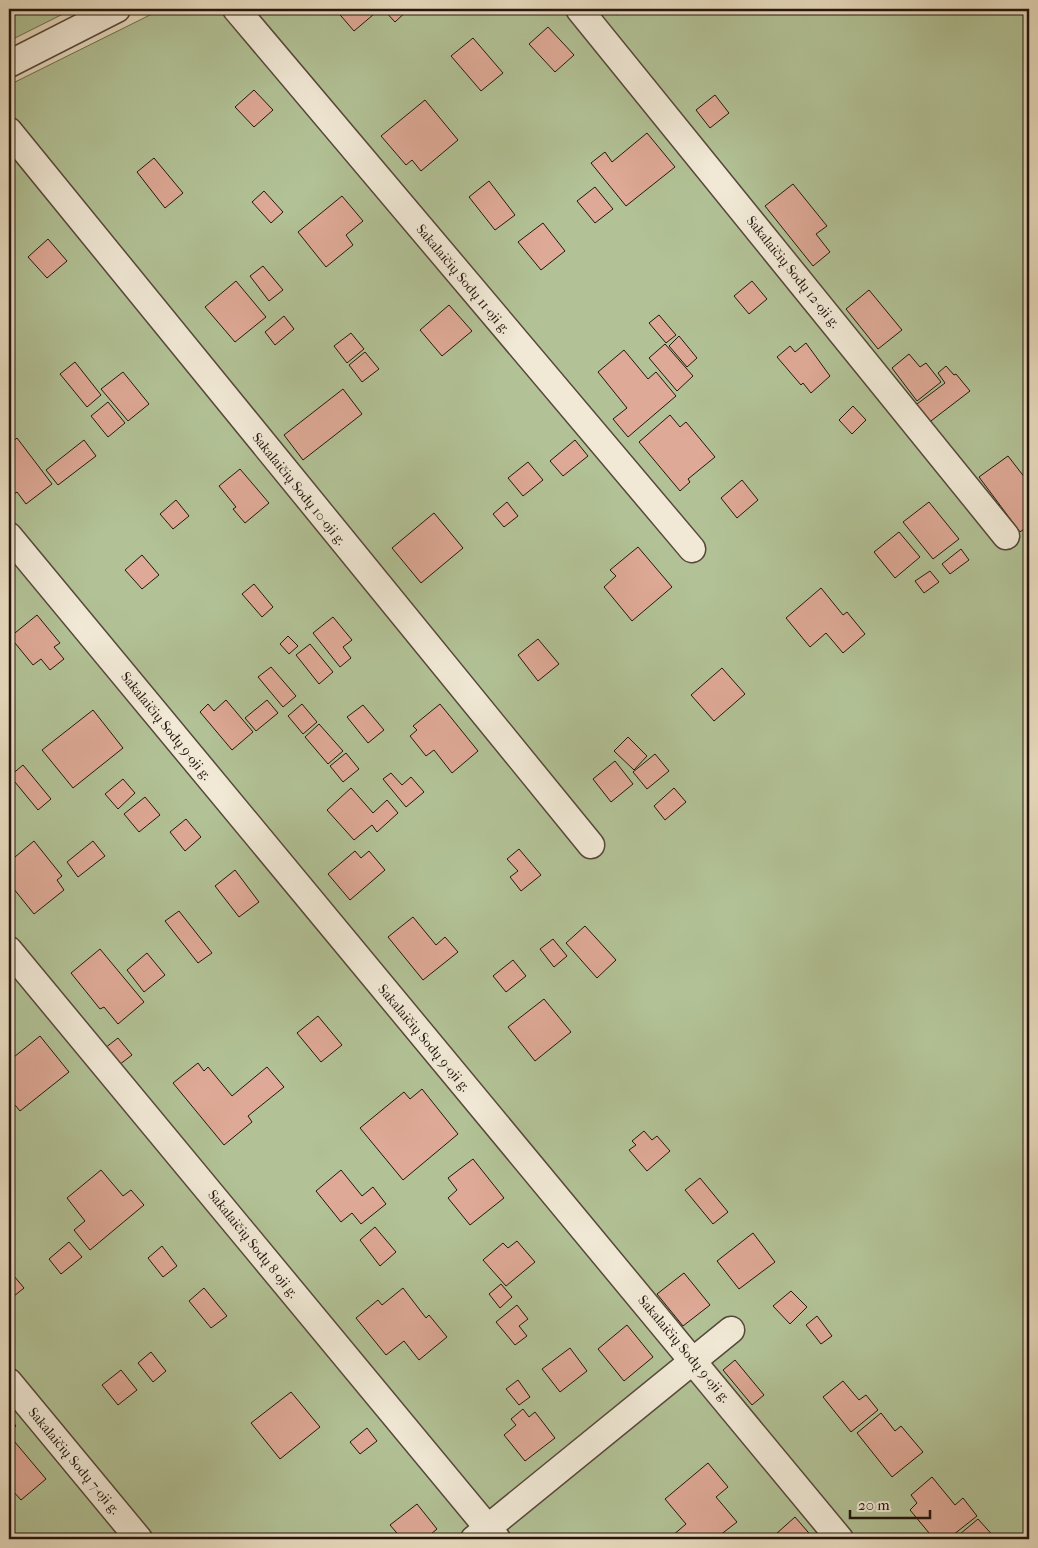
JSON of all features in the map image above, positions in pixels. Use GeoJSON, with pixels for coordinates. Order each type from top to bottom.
{"type":"FeatureCollection","features":[{"type":"Feature","properties":{"kind":"street"},"geometry":{"type":"LineString","coordinates":[[9,64],[117,9]]}},
{"type":"Feature","properties":{"kind":"street","name":"Sakalaičių Sodų 11-oji g."},"geometry":{"type":"LineString","coordinates":[[236,9],[692,549]]}},
{"type":"Feature","properties":{"kind":"street","name":"Sakalaičių Sodų 12-oji g."},"geometry":{"type":"LineString","coordinates":[[579,9],[1006,536]]}},
{"type":"Feature","properties":{"kind":"street","name":"Sakalaičių Sodų 10-oji g."},"geometry":{"type":"LineString","coordinates":[[9,131],[591,845]]}},
{"type":"Feature","properties":{"kind":"street","name":"Sakalaičių Sodų 9-oji g."},"geometry":{"type":"LineString","coordinates":[[9,536],[840,1539]]}},
{"type":"Feature","properties":{"kind":"street","name":"Sakalaičių Sodų 8-oji g."},"geometry":{"type":"LineString","coordinates":[[9,950],[486,1535]]}},
{"type":"Feature","properties":{"kind":"street"},"geometry":{"type":"LineString","coordinates":[[486,1535],[730,1330]]}},
{"type":"Feature","properties":{"kind":"street","name":"Sakalaičių Sodų 7-oji g."},"geometry":{"type":"LineString","coordinates":[[9,1382],[139,1539]]}},
{"type":"Feature","properties":{"kind":"green space"},"geometry":{"type":"Polygon","coordinates":[[[9,9],[73,9],[9,41],[9,9]]]}},
{"type":"Feature","properties":{"kind":"green space"},"geometry":{"type":"Polygon","coordinates":[[[162,9],[1029,9],[1029,1539],[9,1539],[9,85],[162,9]]]}},
{"type":"Feature","properties":{"kind":"building"},"geometry":{"type":"Polygon","coordinates":[[[335,9],[380,9],[354,31],[335,9]]]}},
{"type":"Feature","properties":{"kind":"building"},"geometry":{"type":"Polygon","coordinates":[[[383,9],[409,9],[395,22],[383,9]]]}},
{"type":"Feature","properties":{"kind":"building"},"geometry":{"type":"Polygon","coordinates":[[[611,9],[624,9],[616,15],[611,9]]]}},
{"type":"Feature","properties":{"kind":"building"},"geometry":{"type":"Polygon","coordinates":[[[548,27],[574,55],[555,72],[529,44],[548,27]]]}},
{"type":"Feature","properties":{"kind":"building"},"geometry":{"type":"Polygon","coordinates":[[[473,38],[503,73],[481,91],[451,56],[473,38]]]}},
{"type":"Feature","properties":{"kind":"building"},"geometry":{"type":"Polygon","coordinates":[[[254,90],[273,110],[254,127],[235,107],[254,90]]]}},
{"type":"Feature","properties":{"kind":"building"},"geometry":{"type":"Polygon","coordinates":[[[715,95],[729,113],[710,128],[696,110],[715,95]]]}},
{"type":"Feature","properties":{"kind":"building"},"geometry":{"type":"Polygon","coordinates":[[[425,100],[458,140],[421,171],[412,160],[406,165],[381,136],[425,100]]]}},
{"type":"Feature","properties":{"kind":"building"},"geometry":{"type":"Polygon","coordinates":[[[647,133],[675,167],[626,206],[591,163],[605,152],[612,162],[647,133]]]}},
{"type":"Feature","properties":{"kind":"building"},"geometry":{"type":"Polygon","coordinates":[[[154,158],[183,193],[165,208],[137,172],[154,158]]]}},
{"type":"Feature","properties":{"kind":"building"},"geometry":{"type":"Polygon","coordinates":[[[489,181],[515,215],[495,230],[469,197],[489,181]]]}},
{"type":"Feature","properties":{"kind":"building"},"geometry":{"type":"Polygon","coordinates":[[[793,184],[827,226],[816,234],[830,252],[813,266],[765,206],[793,184]]]}},
{"type":"Feature","properties":{"kind":"building"},"geometry":{"type":"Polygon","coordinates":[[[595,187],[613,209],[595,223],[577,201],[595,187]]]}},
{"type":"Feature","properties":{"kind":"building"},"geometry":{"type":"Polygon","coordinates":[[[264,191],[283,212],[271,223],[252,202],[264,191]]]}},
{"type":"Feature","properties":{"kind":"building"},"geometry":{"type":"Polygon","coordinates":[[[342,196],[363,221],[346,235],[353,245],[326,267],[298,232],[342,196]]]}},
{"type":"Feature","properties":{"kind":"building"},"geometry":{"type":"Polygon","coordinates":[[[543,223],[565,251],[541,270],[518,242],[543,223]]]}},
{"type":"Feature","properties":{"kind":"building"},"geometry":{"type":"Polygon","coordinates":[[[48,239],[67,261],[47,278],[28,257],[48,239]]]}},
{"type":"Feature","properties":{"kind":"building"},"geometry":{"type":"Polygon","coordinates":[[[263,266],[283,290],[269,301],[250,276],[263,266]]]}},
{"type":"Feature","properties":{"kind":"building"},"geometry":{"type":"Polygon","coordinates":[[[236,281],[266,317],[235,342],[205,307],[236,281]]]}},
{"type":"Feature","properties":{"kind":"building"},"geometry":{"type":"Polygon","coordinates":[[[752,281],[767,299],[749,314],[734,296],[752,281]]]}},
{"type":"Feature","properties":{"kind":"building"},"geometry":{"type":"Polygon","coordinates":[[[869,290],[902,330],[878,349],[846,309],[869,290]]]}},
{"type":"Feature","properties":{"kind":"building"},"geometry":{"type":"Polygon","coordinates":[[[449,305],[472,331],[442,356],[420,330],[449,305]]]}},
{"type":"Feature","properties":{"kind":"building"},"geometry":{"type":"Polygon","coordinates":[[[659,315],[676,335],[666,343],[649,323],[659,315]]]}},
{"type":"Feature","properties":{"kind":"building"},"geometry":{"type":"Polygon","coordinates":[[[284,316],[294,329],[275,345],[265,332],[284,316]]]}},
{"type":"Feature","properties":{"kind":"building"},"geometry":{"type":"Polygon","coordinates":[[[351,333],[364,349],[347,363],[334,346],[351,333]]]}},
{"type":"Feature","properties":{"kind":"building"},"geometry":{"type":"Polygon","coordinates":[[[679,336],[697,358],[687,367],[669,346],[679,336]]]}},
{"type":"Feature","properties":{"kind":"building"},"geometry":{"type":"Polygon","coordinates":[[[806,343],[830,376],[811,393],[803,383],[801,385],[777,357],[790,346],[795,352],[806,343]]]}},
{"type":"Feature","properties":{"kind":"building"},"geometry":{"type":"Polygon","coordinates":[[[665,344],[693,376],[677,391],[649,358],[665,344]]]}},
{"type":"Feature","properties":{"kind":"building"},"geometry":{"type":"Polygon","coordinates":[[[624,350],[648,379],[656,372],[676,396],[628,437],[613,419],[627,408],[598,372],[624,350]]]}},
{"type":"Feature","properties":{"kind":"building"},"geometry":{"type":"Polygon","coordinates":[[[365,352],[379,369],[362,382],[349,365],[365,352]]]}},
{"type":"Feature","properties":{"kind":"building"},"geometry":{"type":"Polygon","coordinates":[[[909,354],[920,367],[926,363],[941,382],[917,401],[892,368],[909,354]]]}},
{"type":"Feature","properties":{"kind":"building"},"geometry":{"type":"Polygon","coordinates":[[[75,362],[101,395],[87,407],[60,374],[75,362]]]}},
{"type":"Feature","properties":{"kind":"building"},"geometry":{"type":"Polygon","coordinates":[[[946,366],[954,375],[956,374],[970,391],[927,424],[913,407],[945,383],[938,373],[946,366]]]}},
{"type":"Feature","properties":{"kind":"building"},"geometry":{"type":"Polygon","coordinates":[[[123,372],[149,404],[128,421],[101,389],[123,372]]]}},
{"type":"Feature","properties":{"kind":"building"},"geometry":{"type":"Polygon","coordinates":[[[343,389],[362,414],[303,460],[284,435],[343,389]]]}},
{"type":"Feature","properties":{"kind":"building"},"geometry":{"type":"Polygon","coordinates":[[[108,402],[125,423],[108,437],[91,416],[108,402]]]}},
{"type":"Feature","properties":{"kind":"building"},"geometry":{"type":"Polygon","coordinates":[[[853,406],[866,420],[852,434],[839,420],[853,406]]]}},
{"type":"Feature","properties":{"kind":"building"},"geometry":{"type":"Polygon","coordinates":[[[670,415],[680,427],[686,422],[715,457],[688,479],[690,482],[680,491],[639,442],[670,415]]]}},
{"type":"Feature","properties":{"kind":"building"},"geometry":{"type":"Polygon","coordinates":[[[17,438],[52,484],[26,504],[17,492],[10,497],[9,495],[9,445],[17,438]]]}},
{"type":"Feature","properties":{"kind":"building"},"geometry":{"type":"Polygon","coordinates":[[[84,440],[96,456],[58,485],[46,470],[84,440]]]}},
{"type":"Feature","properties":{"kind":"building"},"geometry":{"type":"Polygon","coordinates":[[[575,440],[588,456],[563,476],[550,461],[575,440]]]}},
{"type":"Feature","properties":{"kind":"building"},"geometry":{"type":"Polygon","coordinates":[[[1008,456],[1029,483],[1029,525],[1020,532],[979,477],[1008,456]]]}},
{"type":"Feature","properties":{"kind":"building"},"geometry":{"type":"Polygon","coordinates":[[[528,462],[543,480],[523,496],[508,478],[528,462]]]}},
{"type":"Feature","properties":{"kind":"building"},"geometry":{"type":"Polygon","coordinates":[[[240,469],[269,503],[245,523],[233,509],[236,507],[219,486],[240,469]]]}},
{"type":"Feature","properties":{"kind":"building"},"geometry":{"type":"Polygon","coordinates":[[[742,480],[758,500],[737,518],[721,498],[742,480]]]}},
{"type":"Feature","properties":{"kind":"building"},"geometry":{"type":"Polygon","coordinates":[[[176,500],[189,516],[173,529],[160,514],[176,500]]]}},
{"type":"Feature","properties":{"kind":"building"},"geometry":{"type":"Polygon","coordinates":[[[507,502],[518,516],[504,527],[493,514],[507,502]]]}},
{"type":"Feature","properties":{"kind":"building"},"geometry":{"type":"Polygon","coordinates":[[[929,502],[959,539],[933,559],[903,522],[929,502]]]}},
{"type":"Feature","properties":{"kind":"building"},"geometry":{"type":"Polygon","coordinates":[[[434,513],[463,548],[421,583],[392,548],[434,513]]]}},
{"type":"Feature","properties":{"kind":"building"},"geometry":{"type":"Polygon","coordinates":[[[899,532],[920,557],[895,578],[874,552],[899,532]]]}},
{"type":"Feature","properties":{"kind":"building"},"geometry":{"type":"Polygon","coordinates":[[[638,547],[672,587],[632,621],[604,587],[616,576],[610,570],[638,547]]]}},
{"type":"Feature","properties":{"kind":"building"},"geometry":{"type":"Polygon","coordinates":[[[961,549],[969,560],[950,574],[942,564],[961,549]]]}},
{"type":"Feature","properties":{"kind":"building"},"geometry":{"type":"Polygon","coordinates":[[[142,555],[159,575],[142,589],[125,570],[142,555]]]}},
{"type":"Feature","properties":{"kind":"building"},"geometry":{"type":"Polygon","coordinates":[[[930,571],[939,582],[924,593],[915,581],[930,571]]]}},
{"type":"Feature","properties":{"kind":"building"},"geometry":{"type":"Polygon","coordinates":[[[254,584],[273,607],[262,617],[242,594],[254,584]]]}},
{"type":"Feature","properties":{"kind":"building"},"geometry":{"type":"Polygon","coordinates":[[[821,588],[843,615],[847,612],[865,634],[843,653],[826,633],[810,647],[786,618],[821,588]]]}},
{"type":"Feature","properties":{"kind":"building"},"geometry":{"type":"Polygon","coordinates":[[[37,615],[60,643],[54,647],[64,659],[50,670],[41,659],[33,665],[10,637],[37,615]]]}},
{"type":"Feature","properties":{"kind":"building"},"geometry":{"type":"Polygon","coordinates":[[[333,617],[352,640],[343,647],[351,658],[340,667],[313,633],[333,617]]]}},
{"type":"Feature","properties":{"kind":"building"},"geometry":{"type":"Polygon","coordinates":[[[288,636],[298,646],[289,654],[280,644],[288,636]]]}},
{"type":"Feature","properties":{"kind":"building"},"geometry":{"type":"Polygon","coordinates":[[[538,639],[559,664],[538,681],[518,655],[538,639]]]}},
{"type":"Feature","properties":{"kind":"building"},"geometry":{"type":"Polygon","coordinates":[[[310,644],[333,672],[319,684],[296,655],[310,644]]]}},
{"type":"Feature","properties":{"kind":"building"},"geometry":{"type":"Polygon","coordinates":[[[271,667],[296,696],[283,707],[258,677],[271,667]]]}},
{"type":"Feature","properties":{"kind":"building"},"geometry":{"type":"Polygon","coordinates":[[[722,668],[745,694],[714,721],[691,695],[722,668]]]}},
{"type":"Feature","properties":{"kind":"building"},"geometry":{"type":"Polygon","coordinates":[[[226,700],[253,732],[232,750],[200,712],[208,704],[214,711],[226,700]]]}},
{"type":"Feature","properties":{"kind":"building"},"geometry":{"type":"Polygon","coordinates":[[[267,700],[278,713],[256,731],[245,718],[267,700]]]}},
{"type":"Feature","properties":{"kind":"building"},"geometry":{"type":"Polygon","coordinates":[[[302,704],[317,722],[303,734],[288,716],[302,704]]]}},
{"type":"Feature","properties":{"kind":"building"},"geometry":{"type":"Polygon","coordinates":[[[440,704],[478,751],[452,773],[434,750],[426,756],[410,736],[417,730],[413,726],[440,704]]]}},
{"type":"Feature","properties":{"kind":"building"},"geometry":{"type":"Polygon","coordinates":[[[363,705],[384,730],[368,743],[347,717],[363,705]]]}},
{"type":"Feature","properties":{"kind":"building"},"geometry":{"type":"Polygon","coordinates":[[[93,710],[123,748],[73,788],[42,750],[93,710]]]}},
{"type":"Feature","properties":{"kind":"building"},"geometry":{"type":"Polygon","coordinates":[[[319,724],[343,751],[328,764],[305,737],[319,724]]]}},
{"type":"Feature","properties":{"kind":"building"},"geometry":{"type":"Polygon","coordinates":[[[628,737],[647,756],[634,770],[614,751],[628,737]]]}},
{"type":"Feature","properties":{"kind":"building"},"geometry":{"type":"Polygon","coordinates":[[[346,753],[359,769],[343,782],[330,766],[346,753]]]}},
{"type":"Feature","properties":{"kind":"building"},"geometry":{"type":"Polygon","coordinates":[[[655,754],[669,771],[647,789],[633,772],[655,754]]]}},
{"type":"Feature","properties":{"kind":"building"},"geometry":{"type":"Polygon","coordinates":[[[615,761],[633,784],[611,802],[593,779],[615,761]]]}},
{"type":"Feature","properties":{"kind":"building"},"geometry":{"type":"Polygon","coordinates":[[[23,765],[51,799],[38,810],[10,776],[23,765]]]}},
{"type":"Feature","properties":{"kind":"building"},"geometry":{"type":"Polygon","coordinates":[[[391,773],[402,785],[411,777],[424,792],[406,807],[383,779],[391,773]]]}},
{"type":"Feature","properties":{"kind":"building"},"geometry":{"type":"Polygon","coordinates":[[[123,779],[135,793],[118,809],[105,794],[123,779]]]}},
{"type":"Feature","properties":{"kind":"building"},"geometry":{"type":"Polygon","coordinates":[[[351,788],[373,813],[387,800],[398,813],[377,832],[372,825],[354,840],[327,810],[351,788]]]}},
{"type":"Feature","properties":{"kind":"building"},"geometry":{"type":"Polygon","coordinates":[[[674,788],[686,802],[665,820],[654,806],[674,788]]]}},
{"type":"Feature","properties":{"kind":"building"},"geometry":{"type":"Polygon","coordinates":[[[145,797],[160,815],[139,832],[124,814],[145,797]]]}},
{"type":"Feature","properties":{"kind":"building"},"geometry":{"type":"Polygon","coordinates":[[[186,819],[201,837],[185,851],[170,832],[186,819]]]}},
{"type":"Feature","properties":{"kind":"building"},"geometry":{"type":"Polygon","coordinates":[[[34,841],[62,876],[57,880],[64,890],[34,914],[9,883],[9,862],[34,841]]]}},
{"type":"Feature","properties":{"kind":"building"},"geometry":{"type":"Polygon","coordinates":[[[93,841],[105,856],[78,877],[67,862],[93,841]]]}},
{"type":"Feature","properties":{"kind":"building"},"geometry":{"type":"Polygon","coordinates":[[[519,849],[541,875],[521,891],[510,877],[518,871],[507,859],[519,849]]]}},
{"type":"Feature","properties":{"kind":"building"},"geometry":{"type":"Polygon","coordinates":[[[355,851],[361,858],[369,851],[385,870],[350,900],[328,874],[355,851]]]}},
{"type":"Feature","properties":{"kind":"building"},"geometry":{"type":"Polygon","coordinates":[[[235,870],[259,902],[239,917],[215,886],[235,870]]]}},
{"type":"Feature","properties":{"kind":"building"},"geometry":{"type":"Polygon","coordinates":[[[179,911],[212,953],[198,963],[165,921],[179,911]]]}},
{"type":"Feature","properties":{"kind":"building"},"geometry":{"type":"Polygon","coordinates":[[[413,917],[436,945],[445,937],[458,952],[423,980],[388,937],[413,917]]]}},
{"type":"Feature","properties":{"kind":"building"},"geometry":{"type":"Polygon","coordinates":[[[585,926],[616,960],[597,978],[566,943],[585,926]]]}},
{"type":"Feature","properties":{"kind":"building"},"geometry":{"type":"Polygon","coordinates":[[[553,939],[567,956],[554,967],[540,949],[553,939]]]}},
{"type":"Feature","properties":{"kind":"building"},"geometry":{"type":"Polygon","coordinates":[[[100,949],[144,1002],[118,1024],[104,1007],[100,1009],[71,973],[100,949]]]}},
{"type":"Feature","properties":{"kind":"building"},"geometry":{"type":"Polygon","coordinates":[[[147,953],[165,975],[144,992],[127,970],[147,953]]]}},
{"type":"Feature","properties":{"kind":"building"},"geometry":{"type":"Polygon","coordinates":[[[513,960],[526,976],[506,992],[493,976],[513,960]]]}},
{"type":"Feature","properties":{"kind":"building"},"geometry":{"type":"Polygon","coordinates":[[[544,999],[571,1032],[535,1061],[508,1027],[544,999]]]}},
{"type":"Feature","properties":{"kind":"building"},"geometry":{"type":"Polygon","coordinates":[[[318,1016],[342,1045],[321,1062],[297,1033],[318,1016]]]}},
{"type":"Feature","properties":{"kind":"building"},"geometry":{"type":"Polygon","coordinates":[[[40,1036],[69,1072],[20,1111],[15,1105],[9,1110],[9,1061],[40,1036]]]}},
{"type":"Feature","properties":{"kind":"building"},"geometry":{"type":"Polygon","coordinates":[[[118,1038],[132,1055],[119,1065],[105,1048],[118,1038]]]}},
{"type":"Feature","properties":{"kind":"building"},"geometry":{"type":"Polygon","coordinates":[[[198,1063],[204,1071],[208,1067],[232,1096],[267,1067],[284,1087],[248,1116],[252,1122],[224,1145],[173,1083],[198,1063]]]}},
{"type":"Feature","properties":{"kind":"building"},"geometry":{"type":"Polygon","coordinates":[[[422,1089],[458,1134],[403,1180],[360,1128],[404,1092],[410,1099],[422,1089]]]}},
{"type":"Feature","properties":{"kind":"building"},"geometry":{"type":"Polygon","coordinates":[[[644,1131],[652,1140],[657,1136],[670,1151],[647,1171],[629,1150],[636,1145],[632,1141],[644,1131]]]}},
{"type":"Feature","properties":{"kind":"building"},"geometry":{"type":"Polygon","coordinates":[[[473,1159],[504,1198],[470,1225],[448,1198],[457,1190],[448,1178],[473,1159]]]}},
{"type":"Feature","properties":{"kind":"building"},"geometry":{"type":"Polygon","coordinates":[[[101,1170],[123,1196],[131,1190],[144,1205],[90,1250],[74,1230],[85,1221],[67,1198],[101,1170]]]}},
{"type":"Feature","properties":{"kind":"building"},"geometry":{"type":"Polygon","coordinates":[[[341,1170],[362,1196],[373,1187],[386,1204],[361,1224],[352,1213],[341,1222],[316,1191],[341,1170]]]}},
{"type":"Feature","properties":{"kind":"building"},"geometry":{"type":"Polygon","coordinates":[[[700,1178],[728,1212],[713,1224],[685,1190],[700,1178]]]}},
{"type":"Feature","properties":{"kind":"building"},"geometry":{"type":"Polygon","coordinates":[[[375,1227],[396,1252],[380,1266],[360,1240],[375,1227]]]}},
{"type":"Feature","properties":{"kind":"building"},"geometry":{"type":"Polygon","coordinates":[[[753,1233],[775,1262],[739,1289],[717,1261],[753,1233]]]}},
{"type":"Feature","properties":{"kind":"building"},"geometry":{"type":"Polygon","coordinates":[[[517,1241],[535,1262],[506,1286],[483,1260],[503,1243],[508,1248],[517,1241]]]}},
{"type":"Feature","properties":{"kind":"building"},"geometry":{"type":"Polygon","coordinates":[[[69,1242],[82,1257],[61,1274],[49,1259],[69,1242]]]}},
{"type":"Feature","properties":{"kind":"building"},"geometry":{"type":"Polygon","coordinates":[[[162,1246],[177,1266],[163,1277],[148,1258],[162,1246]]]}},
{"type":"Feature","properties":{"kind":"building"},"geometry":{"type":"Polygon","coordinates":[[[9,1270],[24,1288],[9,1300],[9,1270]]]}},
{"type":"Feature","properties":{"kind":"building"},"geometry":{"type":"Polygon","coordinates":[[[684,1273],[710,1305],[683,1326],[657,1294],[684,1273]]]}},
{"type":"Feature","properties":{"kind":"building"},"geometry":{"type":"Polygon","coordinates":[[[501,1284],[512,1297],[500,1308],[489,1294],[501,1284]]]}},
{"type":"Feature","properties":{"kind":"building"},"geometry":{"type":"Polygon","coordinates":[[[204,1288],[227,1316],[211,1328],[189,1301],[204,1288]]]}},
{"type":"Feature","properties":{"kind":"building"},"geometry":{"type":"Polygon","coordinates":[[[403,1288],[426,1318],[429,1315],[447,1337],[419,1360],[404,1341],[386,1355],[356,1318],[378,1300],[382,1305],[403,1288]]]}},
{"type":"Feature","properties":{"kind":"building"},"geometry":{"type":"Polygon","coordinates":[[[791,1291],[807,1307],[790,1324],[773,1306],[791,1291]]]}},
{"type":"Feature","properties":{"kind":"building"},"geometry":{"type":"Polygon","coordinates":[[[517,1305],[528,1319],[519,1326],[527,1336],[515,1345],[496,1322],[517,1305]]]}},
{"type":"Feature","properties":{"kind":"building"},"geometry":{"type":"Polygon","coordinates":[[[817,1316],[832,1336],[821,1344],[806,1325],[817,1316]]]}},
{"type":"Feature","properties":{"kind":"building"},"geometry":{"type":"Polygon","coordinates":[[[627,1325],[653,1357],[624,1381],[598,1349],[627,1325]]]}},
{"type":"Feature","properties":{"kind":"building"},"geometry":{"type":"Polygon","coordinates":[[[570,1348],[587,1371],[560,1392],[542,1369],[570,1348]]]}},
{"type":"Feature","properties":{"kind":"building"},"geometry":{"type":"Polygon","coordinates":[[[151,1352],[166,1371],[153,1382],[138,1363],[151,1352]]]}},
{"type":"Feature","properties":{"kind":"building"},"geometry":{"type":"Polygon","coordinates":[[[735,1360],[764,1395],[752,1405],[723,1370],[735,1360]]]}},
{"type":"Feature","properties":{"kind":"building"},"geometry":{"type":"Polygon","coordinates":[[[121,1370],[137,1390],[118,1405],[102,1385],[121,1370]]]}},
{"type":"Feature","properties":{"kind":"building"},"geometry":{"type":"Polygon","coordinates":[[[518,1380],[530,1397],[519,1405],[506,1389],[518,1380]]]}},
{"type":"Feature","properties":{"kind":"building"},"geometry":{"type":"Polygon","coordinates":[[[843,1381],[859,1400],[866,1395],[878,1410],[851,1432],[823,1397],[843,1381]]]}},
{"type":"Feature","properties":{"kind":"building"},"geometry":{"type":"Polygon","coordinates":[[[291,1392],[320,1427],[280,1459],[251,1423],[291,1392]]]}},
{"type":"Feature","properties":{"kind":"building"},"geometry":{"type":"Polygon","coordinates":[[[523,1409],[529,1417],[535,1412],[555,1438],[525,1461],[504,1435],[516,1425],[511,1419],[523,1409]]]}},
{"type":"Feature","properties":{"kind":"building"},"geometry":{"type":"Polygon","coordinates":[[[881,1413],[895,1431],[901,1426],[923,1452],[892,1477],[857,1433],[881,1413]]]}},
{"type":"Feature","properties":{"kind":"building"},"geometry":{"type":"Polygon","coordinates":[[[9,1417],[16,1426],[9,1433],[9,1417]]]}},
{"type":"Feature","properties":{"kind":"building"},"geometry":{"type":"Polygon","coordinates":[[[367,1428],[377,1441],[360,1454],[350,1442],[367,1428]]]}},
{"type":"Feature","properties":{"kind":"building"},"geometry":{"type":"Polygon","coordinates":[[[14,1441],[46,1479],[21,1500],[12,1490],[9,1493],[9,1445],[14,1441]]]}},
{"type":"Feature","properties":{"kind":"building"},"geometry":{"type":"Polygon","coordinates":[[[708,1463],[728,1487],[716,1497],[737,1522],[715,1539],[675,1539],[672,1536],[686,1524],[665,1499],[708,1463]]]}},
{"type":"Feature","properties":{"kind":"building"},"geometry":{"type":"Polygon","coordinates":[[[932,1477],[955,1505],[963,1498],[977,1516],[948,1539],[934,1539],[910,1510],[917,1503],[911,1495],[932,1477]]]}},
{"type":"Feature","properties":{"kind":"building"},"geometry":{"type":"Polygon","coordinates":[[[417,1504],[437,1529],[425,1539],[402,1539],[390,1525],[417,1504]]]}},
{"type":"Feature","properties":{"kind":"building"},"geometry":{"type":"Polygon","coordinates":[[[795,1517],[814,1539],[780,1539],[776,1534],[795,1517]]]}},
{"type":"Feature","properties":{"kind":"building"},"geometry":{"type":"Polygon","coordinates":[[[978,1519],[996,1539],[954,1539],[978,1519]]]}}]}
